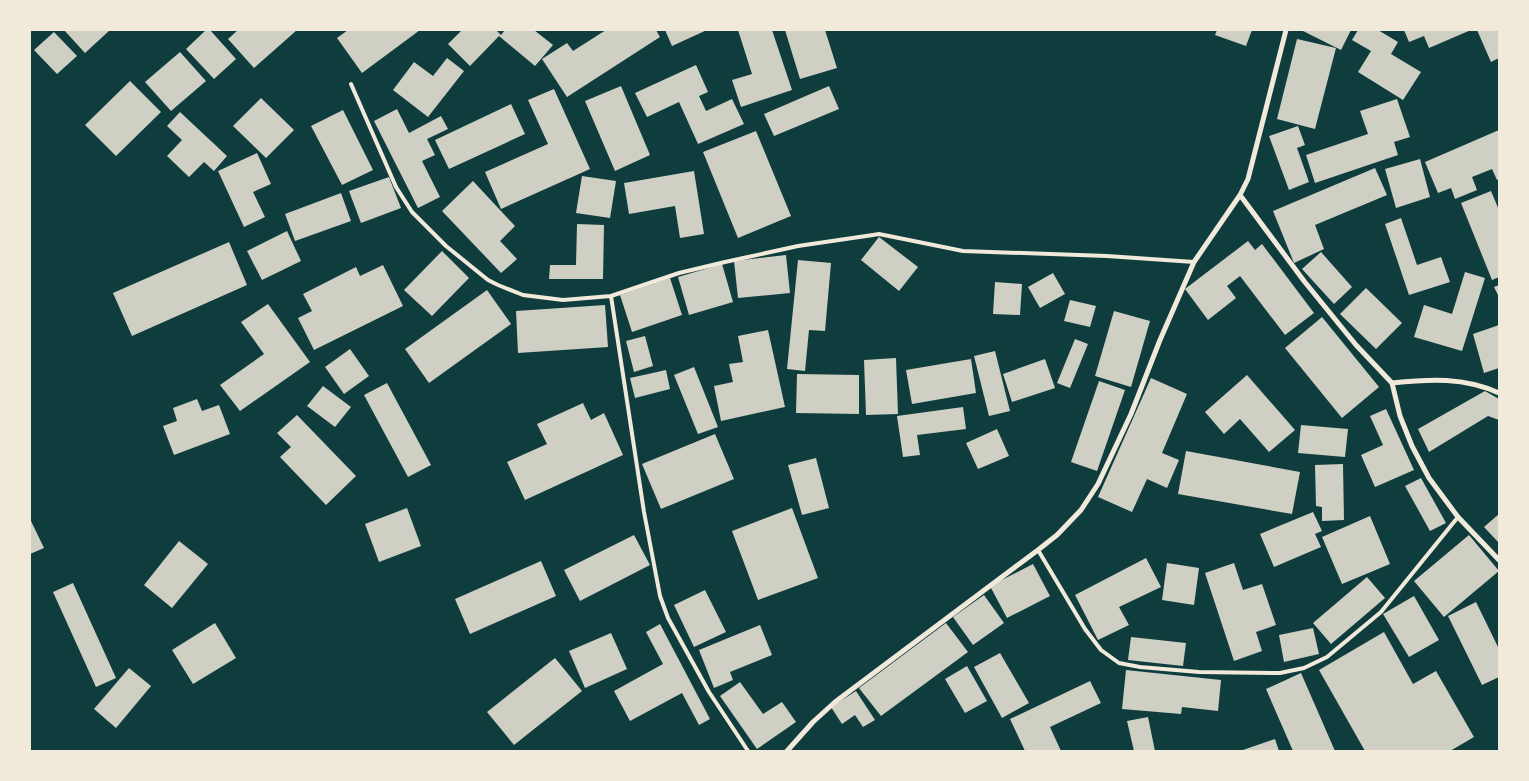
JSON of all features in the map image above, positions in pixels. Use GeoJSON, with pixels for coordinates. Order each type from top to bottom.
{"type":"FeatureCollection","features":[{"type":"Feature","properties":{"kind":"street"},"geometry":{"type":"LineString","coordinates":[[787,751],[812,722],[835,702],[1038,550],[1057,535],[1081,510],[1098,484],[1131,414],[1160,340],[1194,262],[1240,195],[1248,179],[1286,30]]}},
{"type":"Feature","properties":{"kind":"street"},"geometry":{"type":"LineString","coordinates":[[1240,195],[1356,345],[1392,383],[1400,416],[1412,446],[1429,478],[1458,517],[1499,560]]}},
{"type":"Feature","properties":{"kind":"street"},"geometry":{"type":"LineString","coordinates":[[1392,383],[1428,379],[1458,381],[1480,385],[1499,393]]}},
{"type":"Feature","properties":{"kind":"lane"},"geometry":{"type":"LineString","coordinates":[[351,84],[404,202],[446,246],[475,270],[498,285],[523,295],[564,300],[611,296],[679,273],[725,262],[798,246],[879,234],[963,251],[1107,256],[1194,262]]}},
{"type":"Feature","properties":{"kind":"lane"},"geometry":{"type":"LineString","coordinates":[[611,296],[644,512],[660,596],[668,618],[709,692],[748,751]]}},
{"type":"Feature","properties":{"kind":"lane"},"geometry":{"type":"LineString","coordinates":[[1038,550],[1085,629],[1101,650],[1119,663],[1199,672],[1280,673],[1304,668],[1327,657],[1381,612],[1458,517]]}},
{"type":"Feature","properties":{"kind":"building"},"geometry":{"type":"Polygon","coordinates":[[[64,30],[110,30],[85,53],[64,30]]]}},
{"type":"Feature","properties":{"kind":"building"},"geometry":{"type":"Polygon","coordinates":[[[206,30],[210,30],[236,59],[214,79],[186,49],[206,30]]]}},
{"type":"Feature","properties":{"kind":"building"},"geometry":{"type":"Polygon","coordinates":[[[238,30],[297,30],[254,68],[228,39],[238,30]]]}},
{"type":"Feature","properties":{"kind":"building"},"geometry":{"type":"Polygon","coordinates":[[[348,30],[420,30],[362,73],[337,38],[348,30]]]}},
{"type":"Feature","properties":{"kind":"building"},"geometry":{"type":"Polygon","coordinates":[[[462,30],[496,30],[501,35],[505,30],[534,30],[553,45],[535,66],[499,36],[470,66],[448,44],[462,30]]]}},
{"type":"Feature","properties":{"kind":"building"},"geometry":{"type":"Polygon","coordinates":[[[606,30],[656,30],[660,37],[567,97],[542,59],[567,43],[573,51],[606,30]]]}},
{"type":"Feature","properties":{"kind":"building"},"geometry":{"type":"Polygon","coordinates":[[[665,30],[707,30],[672,46],[665,30]]]}},
{"type":"Feature","properties":{"kind":"building"},"geometry":{"type":"Polygon","coordinates":[[[738,30],[772,30],[792,90],[741,107],[732,80],[752,74],[738,30]]]}},
{"type":"Feature","properties":{"kind":"building"},"geometry":{"type":"Polygon","coordinates":[[[785,30],[825,30],[837,68],[800,79],[785,30]]]}},
{"type":"Feature","properties":{"kind":"building"},"geometry":{"type":"Polygon","coordinates":[[[1217,30],[1252,30],[1246,46],[1215,35],[1217,30]]]}},
{"type":"Feature","properties":{"kind":"building"},"geometry":{"type":"Polygon","coordinates":[[[1301,30],[1351,30],[1341,50],[1301,30]]]}},
{"type":"Feature","properties":{"kind":"building"},"geometry":{"type":"Polygon","coordinates":[[[1358,30],[1378,30],[1398,42],[1391,54],[1421,72],[1403,100],[1358,72],[1371,51],[1352,40],[1358,30]]]}},
{"type":"Feature","properties":{"kind":"building"},"geometry":{"type":"Polygon","coordinates":[[[1404,30],[1471,30],[1429,48],[1424,36],[1409,42],[1404,30]]]}},
{"type":"Feature","properties":{"kind":"building"},"geometry":{"type":"Polygon","coordinates":[[[1477,30],[1499,30],[1499,58],[1491,62],[1477,30]]]}},
{"type":"Feature","properties":{"kind":"building"},"geometry":{"type":"Polygon","coordinates":[[[54,32],[77,56],[57,74],[34,50],[54,32]]]}},
{"type":"Feature","properties":{"kind":"building"},"geometry":{"type":"Polygon","coordinates":[[[1297,39],[1336,48],[1315,129],[1277,119],[1297,39]]]}},
{"type":"Feature","properties":{"kind":"building"},"geometry":{"type":"Polygon","coordinates":[[[180,52],[206,81],[171,111],[145,82],[180,52]]]}},
{"type":"Feature","properties":{"kind":"building"},"geometry":{"type":"Polygon","coordinates":[[[447,58],[464,71],[428,117],[393,90],[414,62],[433,76],[447,58]]]}},
{"type":"Feature","properties":{"kind":"building"},"geometry":{"type":"Polygon","coordinates":[[[696,65],[708,92],[699,96],[706,111],[732,99],[744,124],[698,144],[679,102],[647,117],[635,93],[696,65]]]}},
{"type":"Feature","properties":{"kind":"building"},"geometry":{"type":"Polygon","coordinates":[[[130,81],[161,112],[116,156],[85,125],[130,81]]]}},
{"type":"Feature","properties":{"kind":"building"},"geometry":{"type":"Polygon","coordinates":[[[621,86],[650,155],[615,171],[585,101],[621,86]]]}},
{"type":"Feature","properties":{"kind":"building"},"geometry":{"type":"Polygon","coordinates":[[[829,86],[839,109],[774,136],[764,114],[829,86]]]}},
{"type":"Feature","properties":{"kind":"building"},"geometry":{"type":"Polygon","coordinates":[[[554,89],[590,169],[501,209],[485,172],[548,144],[528,100],[554,89]]]}},
{"type":"Feature","properties":{"kind":"building"},"geometry":{"type":"Polygon","coordinates":[[[261,98],[294,130],[266,158],[233,126],[261,98]]]}},
{"type":"Feature","properties":{"kind":"building"},"geometry":{"type":"Polygon","coordinates":[[[1397,99],[1410,137],[1394,142],[1398,155],[1315,183],[1306,155],[1368,134],[1360,111],[1397,99]]]}},
{"type":"Feature","properties":{"kind":"building"},"geometry":{"type":"Polygon","coordinates":[[[511,104],[525,134],[449,169],[435,140],[511,104]]]}},
{"type":"Feature","properties":{"kind":"building"},"geometry":{"type":"Polygon","coordinates":[[[397,109],[409,133],[441,116],[448,129],[427,139],[435,155],[422,161],[440,197],[418,208],[374,121],[397,109]]]}},
{"type":"Feature","properties":{"kind":"building"},"geometry":{"type":"Polygon","coordinates":[[[343,110],[373,170],[342,185],[311,126],[343,110]]]}},
{"type":"Feature","properties":{"kind":"building"},"geometry":{"type":"Polygon","coordinates":[[[180,112],[227,156],[214,171],[204,162],[189,177],[167,156],[182,140],[167,126],[180,112]]]}},
{"type":"Feature","properties":{"kind":"building"},"geometry":{"type":"Polygon","coordinates":[[[1298,126],[1305,145],[1297,148],[1309,182],[1289,190],[1269,136],[1298,126]]]}},
{"type":"Feature","properties":{"kind":"building"},"geometry":{"type":"Polygon","coordinates":[[[1499,130],[1499,179],[1497,180],[1492,169],[1472,177],[1477,190],[1455,199],[1451,188],[1438,193],[1425,162],[1499,130]]]}},
{"type":"Feature","properties":{"kind":"building"},"geometry":{"type":"Polygon","coordinates":[[[756,131],[791,216],[738,238],[703,152],[756,131]]]}},
{"type":"Feature","properties":{"kind":"building"},"geometry":{"type":"Polygon","coordinates":[[[257,153],[271,184],[253,192],[265,217],[244,227],[218,171],[257,153]]]}},
{"type":"Feature","properties":{"kind":"building"},"geometry":{"type":"Polygon","coordinates":[[[1420,159],[1430,197],[1396,208],[1385,169],[1420,159]]]}},
{"type":"Feature","properties":{"kind":"building"},"geometry":{"type":"Polygon","coordinates":[[[1375,168],[1387,195],[1315,225],[1324,249],[1294,263],[1273,211],[1375,168]]]}},
{"type":"Feature","properties":{"kind":"building"},"geometry":{"type":"Polygon","coordinates":[[[694,171],[704,234],[680,238],[675,206],[629,214],[624,183],[694,171]]]}},
{"type":"Feature","properties":{"kind":"building"},"geometry":{"type":"Polygon","coordinates":[[[582,176],[616,181],[610,218],[576,213],[582,176]]]}},
{"type":"Feature","properties":{"kind":"building"},"geometry":{"type":"Polygon","coordinates":[[[389,177],[401,208],[361,223],[349,191],[389,177]]]}},
{"type":"Feature","properties":{"kind":"building"},"geometry":{"type":"Polygon","coordinates":[[[473,181],[515,226],[500,241],[517,259],[501,273],[442,211],[473,181]]]}},
{"type":"Feature","properties":{"kind":"building"},"geometry":{"type":"Polygon","coordinates":[[[1491,191],[1499,210],[1499,277],[1492,280],[1461,203],[1491,191]]]}},
{"type":"Feature","properties":{"kind":"building"},"geometry":{"type":"Polygon","coordinates":[[[341,193],[351,221],[295,241],[285,214],[341,193]]]}},
{"type":"Feature","properties":{"kind":"building"},"geometry":{"type":"Polygon","coordinates":[[[1401,218],[1417,265],[1441,257],[1450,282],[1409,295],[1385,224],[1401,218]]]}},
{"type":"Feature","properties":{"kind":"building"},"geometry":{"type":"Polygon","coordinates":[[[577,224],[604,225],[603,279],[549,279],[550,265],[576,265],[577,224]]]}},
{"type":"Feature","properties":{"kind":"building"},"geometry":{"type":"Polygon","coordinates":[[[287,231],[301,261],[262,280],[247,251],[287,231]]]}},
{"type":"Feature","properties":{"kind":"building"},"geometry":{"type":"Polygon","coordinates":[[[879,237],[918,267],[899,291],[861,260],[879,237]]]}},
{"type":"Feature","properties":{"kind":"building"},"geometry":{"type":"Polygon","coordinates":[[[1248,241],[1255,250],[1262,244],[1314,313],[1285,335],[1240,276],[1227,286],[1236,298],[1208,320],[1185,289],[1248,241]]]}},
{"type":"Feature","properties":{"kind":"building"},"geometry":{"type":"Polygon","coordinates":[[[229,242],[247,285],[132,336],[113,293],[229,242]]]}},
{"type":"Feature","properties":{"kind":"building"},"geometry":{"type":"Polygon","coordinates":[[[442,251],[469,278],[432,316],[404,290],[442,251]]]}},
{"type":"Feature","properties":{"kind":"building"},"geometry":{"type":"Polygon","coordinates":[[[1321,252],[1352,287],[1334,304],[1302,269],[1321,252]]]}},
{"type":"Feature","properties":{"kind":"building"},"geometry":{"type":"Polygon","coordinates":[[[786,255],[790,293],[738,298],[734,261],[786,255]]]}},
{"type":"Feature","properties":{"kind":"building"},"geometry":{"type":"Polygon","coordinates":[[[798,260],[831,263],[825,331],[809,330],[805,371],[787,369],[798,260]]]}},
{"type":"Feature","properties":{"kind":"building"},"geometry":{"type":"Polygon","coordinates":[[[722,264],[733,302],[689,315],[678,277],[722,264]]]}},
{"type":"Feature","properties":{"kind":"building"},"geometry":{"type":"Polygon","coordinates":[[[383,265],[403,306],[314,350],[298,318],[312,311],[303,294],[356,267],[360,276],[383,265]]]}},
{"type":"Feature","properties":{"kind":"building"},"geometry":{"type":"Polygon","coordinates":[[[1465,272],[1485,278],[1462,351],[1414,337],[1424,305],[1452,314],[1465,272]]]}},
{"type":"Feature","properties":{"kind":"building"},"geometry":{"type":"Polygon","coordinates":[[[1053,273],[1065,294],[1040,308],[1028,287],[1053,273]]]}},
{"type":"Feature","properties":{"kind":"building"},"geometry":{"type":"Polygon","coordinates":[[[670,278],[682,315],[632,332],[620,295],[670,278]]]}},
{"type":"Feature","properties":{"kind":"building"},"geometry":{"type":"Polygon","coordinates":[[[995,282],[1022,284],[1020,315],[993,314],[995,282]]]}},
{"type":"Feature","properties":{"kind":"building"},"geometry":{"type":"Polygon","coordinates":[[[1499,285],[1499,297],[1494,287],[1499,285]]]}},
{"type":"Feature","properties":{"kind":"building"},"geometry":{"type":"Polygon","coordinates":[[[1366,288],[1402,323],[1376,349],[1340,314],[1366,288]]]}},
{"type":"Feature","properties":{"kind":"building"},"geometry":{"type":"Polygon","coordinates":[[[487,290],[511,324],[429,383],[405,349],[487,290]]]}},
{"type":"Feature","properties":{"kind":"building"},"geometry":{"type":"Polygon","coordinates":[[[1070,300],[1096,306],[1090,327],[1064,321],[1070,300]]]}},
{"type":"Feature","properties":{"kind":"building"},"geometry":{"type":"Polygon","coordinates":[[[268,304],[310,362],[240,411],[220,385],[264,354],[241,322],[268,304]]]}},
{"type":"Feature","properties":{"kind":"building"},"geometry":{"type":"Polygon","coordinates":[[[605,305],[608,347],[518,353],[516,311],[605,305]]]}},
{"type":"Feature","properties":{"kind":"building"},"geometry":{"type":"Polygon","coordinates":[[[1114,311],[1150,321],[1131,387],[1095,376],[1114,311]]]}},
{"type":"Feature","properties":{"kind":"building"},"geometry":{"type":"Polygon","coordinates":[[[1322,317],[1379,387],[1342,418],[1285,348],[1322,317]]]}},
{"type":"Feature","properties":{"kind":"building"},"geometry":{"type":"Polygon","coordinates":[[[1499,325],[1499,368],[1484,373],[1473,334],[1499,325]]]}},
{"type":"Feature","properties":{"kind":"building"},"geometry":{"type":"Polygon","coordinates":[[[768,330],[785,407],[721,421],[714,386],[733,382],[729,364],[743,362],[738,336],[768,330]]]}},
{"type":"Feature","properties":{"kind":"building"},"geometry":{"type":"Polygon","coordinates":[[[645,336],[653,366],[634,372],[626,341],[645,336]]]}},
{"type":"Feature","properties":{"kind":"building"},"geometry":{"type":"Polygon","coordinates":[[[1075,339],[1088,344],[1070,388],[1057,383],[1075,339]]]}},
{"type":"Feature","properties":{"kind":"building"},"geometry":{"type":"Polygon","coordinates":[[[350,349],[369,376],[344,394],[325,367],[350,349]]]}},
{"type":"Feature","properties":{"kind":"building"},"geometry":{"type":"Polygon","coordinates":[[[995,351],[1010,411],[989,416],[974,356],[995,351]]]}},
{"type":"Feature","properties":{"kind":"building"},"geometry":{"type":"Polygon","coordinates":[[[896,358],[898,414],[866,415],[864,360],[896,358]]]}},
{"type":"Feature","properties":{"kind":"building"},"geometry":{"type":"Polygon","coordinates":[[[971,359],[976,393],[912,404],[906,370],[971,359]]]}},
{"type":"Feature","properties":{"kind":"building"},"geometry":{"type":"Polygon","coordinates":[[[1045,359],[1055,388],[1012,402],[1003,374],[1045,359]]]}},
{"type":"Feature","properties":{"kind":"building"},"geometry":{"type":"Polygon","coordinates":[[[694,367],[718,427],[698,434],[674,375],[694,367]]]}},
{"type":"Feature","properties":{"kind":"building"},"geometry":{"type":"Polygon","coordinates":[[[666,370],[670,389],[635,398],[630,378],[666,370]]]}},
{"type":"Feature","properties":{"kind":"building"},"geometry":{"type":"Polygon","coordinates":[[[797,374],[859,375],[859,414],[796,413],[797,374]]]}},
{"type":"Feature","properties":{"kind":"building"},"geometry":{"type":"Polygon","coordinates":[[[1247,375],[1295,430],[1269,452],[1240,419],[1224,434],[1205,412],[1247,375]]]}},
{"type":"Feature","properties":{"kind":"building"},"geometry":{"type":"Polygon","coordinates":[[[1151,378],[1187,394],[1162,453],[1179,460],[1167,488],[1147,479],[1132,512],[1098,497],[1151,378]]]}},
{"type":"Feature","properties":{"kind":"building"},"geometry":{"type":"Polygon","coordinates":[[[1099,381],[1125,390],[1097,471],[1071,462],[1099,381]]]}},
{"type":"Feature","properties":{"kind":"building"},"geometry":{"type":"Polygon","coordinates":[[[387,383],[431,465],[408,477],[364,395],[387,383]]]}},
{"type":"Feature","properties":{"kind":"building"},"geometry":{"type":"Polygon","coordinates":[[[323,386],[351,407],[335,427],[307,406],[323,386]]]}},
{"type":"Feature","properties":{"kind":"building"},"geometry":{"type":"Polygon","coordinates":[[[1485,391],[1499,399],[1499,420],[1488,416],[1429,452],[1418,429],[1485,391]]]}},
{"type":"Feature","properties":{"kind":"building"},"geometry":{"type":"Polygon","coordinates":[[[197,399],[202,411],[219,405],[230,434],[174,455],[163,426],[177,421],[173,408],[197,399]]]}},
{"type":"Feature","properties":{"kind":"building"},"geometry":{"type":"Polygon","coordinates":[[[583,403],[591,420],[604,413],[623,455],[525,500],[507,462],[547,444],[537,424],[583,403]]]}},
{"type":"Feature","properties":{"kind":"building"},"geometry":{"type":"Polygon","coordinates":[[[963,407],[966,429],[917,435],[920,455],[903,457],[897,416],[963,407]]]}},
{"type":"Feature","properties":{"kind":"building"},"geometry":{"type":"Polygon","coordinates":[[[1386,409],[1414,470],[1375,487],[1361,455],[1383,445],[1370,416],[1386,409]]]}},
{"type":"Feature","properties":{"kind":"building"},"geometry":{"type":"Polygon","coordinates":[[[297,415],[356,476],[326,505],[280,457],[291,447],[277,433],[297,415]]]}},
{"type":"Feature","properties":{"kind":"building"},"geometry":{"type":"Polygon","coordinates":[[[1301,425],[1348,429],[1345,457],[1298,453],[1301,425]]]}},
{"type":"Feature","properties":{"kind":"building"},"geometry":{"type":"Polygon","coordinates":[[[997,429],[1009,456],[978,469],[966,443],[997,429]]]}},
{"type":"Feature","properties":{"kind":"building"},"geometry":{"type":"Polygon","coordinates":[[[715,434],[734,479],[661,509],[642,464],[715,434]]]}},
{"type":"Feature","properties":{"kind":"building"},"geometry":{"type":"Polygon","coordinates":[[[1186,451],[1300,472],[1292,514],[1178,494],[1186,451]]]}},
{"type":"Feature","properties":{"kind":"building"},"geometry":{"type":"Polygon","coordinates":[[[816,458],[829,508],[802,515],[788,465],[816,458]]]}},
{"type":"Feature","properties":{"kind":"building"},"geometry":{"type":"Polygon","coordinates":[[[1343,464],[1344,520],[1322,521],[1322,507],[1316,506],[1315,465],[1343,464]]]}},
{"type":"Feature","properties":{"kind":"building"},"geometry":{"type":"Polygon","coordinates":[[[1421,478],[1446,523],[1430,531],[1405,486],[1421,478]]]}},
{"type":"Feature","properties":{"kind":"building"},"geometry":{"type":"Polygon","coordinates":[[[407,508],[421,546],[379,562],[365,524],[407,508]]]}},
{"type":"Feature","properties":{"kind":"building"},"geometry":{"type":"Polygon","coordinates":[[[792,508],[818,578],[758,600],[732,531],[792,508]]]}},
{"type":"Feature","properties":{"kind":"building"},"geometry":{"type":"Polygon","coordinates":[[[1313,512],[1322,531],[1315,534],[1321,547],[1274,567],[1260,534],[1313,512]]]}},
{"type":"Feature","properties":{"kind":"building"},"geometry":{"type":"Polygon","coordinates":[[[1499,514],[1499,543],[1484,527],[1499,514]]]}},
{"type":"Feature","properties":{"kind":"building"},"geometry":{"type":"Polygon","coordinates":[[[1370,516],[1390,564],[1342,584],[1322,537],[1370,516]]]}},
{"type":"Feature","properties":{"kind":"building"},"geometry":{"type":"Polygon","coordinates":[[[30,519],[44,548],[30,554],[30,519]]]}},
{"type":"Feature","properties":{"kind":"building"},"geometry":{"type":"Polygon","coordinates":[[[634,535],[650,565],[580,601],[564,570],[634,535]]]}},
{"type":"Feature","properties":{"kind":"building"},"geometry":{"type":"Polygon","coordinates":[[[1469,535],[1499,571],[1444,617],[1414,581],[1469,535]]]}},
{"type":"Feature","properties":{"kind":"building"},"geometry":{"type":"Polygon","coordinates":[[[179,541],[208,564],[172,608],[144,585],[179,541]]]}},
{"type":"Feature","properties":{"kind":"building"},"geometry":{"type":"Polygon","coordinates":[[[1146,558],[1161,587],[1119,607],[1129,625],[1098,640],[1075,595],[1146,558]]]}},
{"type":"Feature","properties":{"kind":"building"},"geometry":{"type":"Polygon","coordinates":[[[541,561],[556,596],[470,634],[455,599],[541,561]]]}},
{"type":"Feature","properties":{"kind":"building"},"geometry":{"type":"Polygon","coordinates":[[[1167,563],[1199,568],[1194,605],[1162,600],[1167,563]]]}},
{"type":"Feature","properties":{"kind":"building"},"geometry":{"type":"Polygon","coordinates":[[[1234,563],[1243,590],[1262,584],[1276,625],[1256,632],[1262,651],[1234,661],[1205,573],[1234,563]]]}},
{"type":"Feature","properties":{"kind":"building"},"geometry":{"type":"Polygon","coordinates":[[[1033,564],[1050,596],[1007,618],[990,586],[1033,564]]]}},
{"type":"Feature","properties":{"kind":"building"},"geometry":{"type":"Polygon","coordinates":[[[1367,577],[1385,598],[1331,644],[1313,623],[1367,577]]]}},
{"type":"Feature","properties":{"kind":"building"},"geometry":{"type":"Polygon","coordinates":[[[73,583],[116,678],[96,687],[53,592],[73,583]]]}},
{"type":"Feature","properties":{"kind":"building"},"geometry":{"type":"Polygon","coordinates":[[[705,590],[726,632],[694,647],[674,605],[705,590]]]}},
{"type":"Feature","properties":{"kind":"building"},"geometry":{"type":"Polygon","coordinates":[[[984,595],[1004,623],[973,645],[953,617],[984,595]]]}},
{"type":"Feature","properties":{"kind":"building"},"geometry":{"type":"Polygon","coordinates":[[[1414,596],[1439,640],[1409,657],[1383,614],[1414,596]]]}},
{"type":"Feature","properties":{"kind":"building"},"geometry":{"type":"Polygon","coordinates":[[[1476,602],[1499,649],[1499,677],[1482,685],[1448,616],[1476,602]]]}},
{"type":"Feature","properties":{"kind":"building"},"geometry":{"type":"Polygon","coordinates":[[[215,623],[236,658],[193,684],[172,650],[215,623]]]}},
{"type":"Feature","properties":{"kind":"building"},"geometry":{"type":"Polygon","coordinates":[[[946,623],[968,652],[881,716],[859,688],[946,623]]]}},
{"type":"Feature","properties":{"kind":"building"},"geometry":{"type":"Polygon","coordinates":[[[660,624],[710,719],[699,725],[682,693],[630,721],[614,691],[663,664],[646,632],[660,624]]]}},
{"type":"Feature","properties":{"kind":"building"},"geometry":{"type":"Polygon","coordinates":[[[760,625],[772,655],[730,672],[733,680],[714,688],[699,650],[760,625]]]}},
{"type":"Feature","properties":{"kind":"building"},"geometry":{"type":"Polygon","coordinates":[[[1313,628],[1319,654],[1284,662],[1279,635],[1313,628]]]}},
{"type":"Feature","properties":{"kind":"building"},"geometry":{"type":"Polygon","coordinates":[[[1384,632],[1413,684],[1436,671],[1474,737],[1450,751],[1365,751],[1319,670],[1384,632]]]}},
{"type":"Feature","properties":{"kind":"building"},"geometry":{"type":"Polygon","coordinates":[[[611,633],[627,669],[585,688],[569,651],[611,633]]]}},
{"type":"Feature","properties":{"kind":"building"},"geometry":{"type":"Polygon","coordinates":[[[1131,637],[1186,643],[1183,666],[1128,660],[1131,637]]]}},
{"type":"Feature","properties":{"kind":"building"},"geometry":{"type":"Polygon","coordinates":[[[1000,653],[1029,703],[1002,718],[974,667],[1000,653]]]}},
{"type":"Feature","properties":{"kind":"building"},"geometry":{"type":"Polygon","coordinates":[[[555,658],[582,691],[514,745],[487,712],[555,658]]]}},
{"type":"Feature","properties":{"kind":"building"},"geometry":{"type":"Polygon","coordinates":[[[967,666],[987,701],[965,713],[945,679],[967,666]]]}},
{"type":"Feature","properties":{"kind":"building"},"geometry":{"type":"Polygon","coordinates":[[[129,668],[151,686],[116,728],[94,709],[129,668]]]}},
{"type":"Feature","properties":{"kind":"building"},"geometry":{"type":"Polygon","coordinates":[[[1126,670],[1221,680],[1218,711],[1182,707],[1181,714],[1122,709],[1126,670]]]}},
{"type":"Feature","properties":{"kind":"building"},"geometry":{"type":"Polygon","coordinates":[[[1301,673],[1335,751],[1293,751],[1266,689],[1301,673]]]}},
{"type":"Feature","properties":{"kind":"building"},"geometry":{"type":"Polygon","coordinates":[[[1090,681],[1101,703],[1050,727],[1061,751],[1025,751],[1010,719],[1090,681]]]}},
{"type":"Feature","properties":{"kind":"building"},"geometry":{"type":"Polygon","coordinates":[[[740,682],[763,714],[782,702],[796,722],[757,749],[720,696],[740,682]]]}},
{"type":"Feature","properties":{"kind":"building"},"geometry":{"type":"Polygon","coordinates":[[[856,691],[875,720],[863,727],[855,715],[842,724],[831,707],[856,691]]]}},
{"type":"Feature","properties":{"kind":"building"},"geometry":{"type":"Polygon","coordinates":[[[1148,717],[1155,751],[1134,751],[1127,721],[1148,717]]]}},
{"type":"Feature","properties":{"kind":"building"},"geometry":{"type":"Polygon","coordinates":[[[1275,739],[1279,751],[1240,751],[1275,739]]]}}]}
